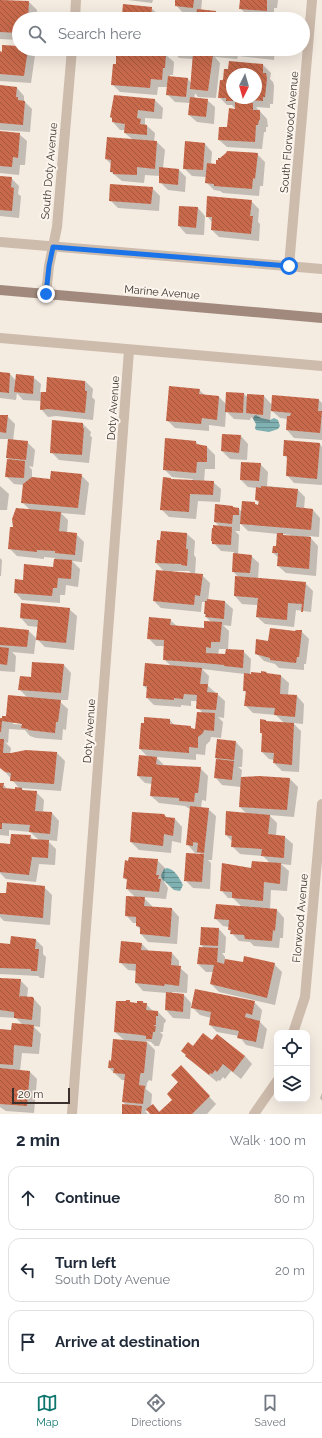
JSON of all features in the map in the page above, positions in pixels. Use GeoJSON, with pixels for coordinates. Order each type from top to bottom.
{"type":"FeatureCollection","features":[{"type":"Feature","properties":{"kind":"main road","name":"Marine Avenue"},"geometry":{"type":"LineString","coordinates":[[0,290],[322,318]]}},
{"type":"Feature","properties":{"kind":"street"},"geometry":{"type":"LineString","coordinates":[[75,12],[76,0]]}},
{"type":"Feature","properties":{"kind":"street","name":"South Florwood Avenue"},"geometry":{"type":"LineString","coordinates":[[310,23],[312,0]]}},
{"type":"Feature","properties":{"kind":"street","name":"South Doty Avenue"},"geometry":{"type":"LineString","coordinates":[[46,294],[49,266],[57,227],[71,56]]}},
{"type":"Feature","properties":{"kind":"street","name":"South Florwood Avenue"},"geometry":{"type":"LineString","coordinates":[[289,266],[307,56]]}},
{"type":"Feature","properties":{"kind":"street"},"geometry":{"type":"LineString","coordinates":[[0,242],[322,269]]}},
{"type":"Feature","properties":{"kind":"street"},"geometry":{"type":"LineString","coordinates":[[0,338],[322,366]]}},
{"type":"Feature","properties":{"kind":"street","name":"Doty Avenue"},"geometry":{"type":"LineString","coordinates":[[72,1114],[129,350]]}},
{"type":"Feature","properties":{"kind":"street","name":"Florwood Avenue"},"geometry":{"type":"LineString","coordinates":[[295,1030],[305,997],[322,804]]}},
{"type":"Feature","properties":{"kind":"street"},"geometry":{"type":"LineString","coordinates":[[254,1114],[274,1085]]}},
{"type":"Feature","properties":{"kind":"water"},"geometry":{"type":"Polygon","coordinates":[[[256,415],[270,420],[274,418],[278,420],[280,426],[278,429],[269,432],[256,430],[256,424],[253,419],[256,415]]]}},
{"type":"Feature","properties":{"kind":"water"},"geometry":{"type":"Polygon","coordinates":[[[167,868],[175,872],[183,885],[180,891],[174,890],[162,879],[161,875],[164,869],[167,868]]]}},
{"type":"Feature","properties":{"kind":"building"},"geometry":{"type":"Polygon","coordinates":[[[0,0],[29,1],[28,12],[12,12],[12,33],[0,32],[0,0]]]}},
{"type":"Feature","properties":{"kind":"building"},"geometry":{"type":"Polygon","coordinates":[[[175,0],[194,0],[193,8],[175,6],[175,0]]]}},
{"type":"Feature","properties":{"kind":"building"},"geometry":{"type":"Polygon","coordinates":[[[240,0],[267,0],[267,11],[239,9],[240,0]]]}},
{"type":"Feature","properties":{"kind":"building"},"geometry":{"type":"Polygon","coordinates":[[[123,4],[152,7],[152,12],[122,12],[123,4]]]}},
{"type":"Feature","properties":{"kind":"building"},"geometry":{"type":"Polygon","coordinates":[[[197,9],[216,11],[216,12],[197,12],[197,9]]]}},
{"type":"Feature","properties":{"kind":"building"},"geometry":{"type":"Polygon","coordinates":[[[2,45],[12,46],[12,56],[27,56],[24,76],[0,74],[0,51],[2,52],[2,45]]]}},
{"type":"Feature","properties":{"kind":"building"},"geometry":{"type":"Polygon","coordinates":[[[116,56],[166,56],[162,80],[151,79],[150,88],[111,85],[113,64],[116,64],[116,56]]]}},
{"type":"Feature","properties":{"kind":"building"},"geometry":{"type":"Polygon","coordinates":[[[193,56],[213,56],[208,91],[190,89],[193,56]]]}},
{"type":"Feature","properties":{"kind":"building"},"geometry":{"type":"Polygon","coordinates":[[[229,61],[263,64],[263,73],[266,73],[267,78],[265,97],[263,97],[263,101],[262,68],[228,68],[229,61]]]}},
{"type":"Feature","properties":{"kind":"building"},"geometry":{"type":"Polygon","coordinates":[[[224,69],[226,69],[226,98],[218,98],[220,80],[223,80],[224,69]]]}},
{"type":"Feature","properties":{"kind":"building"},"geometry":{"type":"Polygon","coordinates":[[[168,76],[188,78],[186,97],[166,95],[168,76]]]}},
{"type":"Feature","properties":{"kind":"building"},"geometry":{"type":"Polygon","coordinates":[[[0,85],[17,87],[16,97],[18,97],[18,100],[25,101],[23,125],[0,123],[0,85]]]}},
{"type":"Feature","properties":{"kind":"building"},"geometry":{"type":"Polygon","coordinates":[[[114,95],[155,99],[154,112],[138,110],[137,118],[141,119],[140,124],[147,125],[147,135],[124,133],[125,124],[112,122],[112,118],[110,117],[114,95]]]}},
{"type":"Feature","properties":{"kind":"building"},"geometry":{"type":"Polygon","coordinates":[[[190,97],[208,99],[206,117],[188,115],[190,97]]]}},
{"type":"Feature","properties":{"kind":"building"},"geometry":{"type":"Polygon","coordinates":[[[235,104],[253,104],[253,110],[260,110],[260,120],[258,125],[256,125],[255,142],[218,140],[219,127],[227,127],[229,108],[235,109],[235,104]]]}},
{"type":"Feature","properties":{"kind":"building"},"geometry":{"type":"Polygon","coordinates":[[[0,131],[20,133],[18,158],[13,157],[12,167],[0,166],[0,131]]]}},
{"type":"Feature","properties":{"kind":"building"},"geometry":{"type":"Polygon","coordinates":[[[107,137],[157,141],[155,169],[137,167],[137,175],[113,174],[113,172],[110,172],[111,160],[105,159],[107,137]]]}},
{"type":"Feature","properties":{"kind":"building"},"geometry":{"type":"Polygon","coordinates":[[[185,141],[205,143],[203,170],[183,169],[185,141]]]}},
{"type":"Feature","properties":{"kind":"building"},"geometry":{"type":"Polygon","coordinates":[[[227,151],[258,153],[255,179],[253,178],[252,189],[214,186],[214,184],[205,183],[207,163],[216,164],[216,160],[218,160],[218,158],[220,158],[227,151]]]}},
{"type":"Feature","properties":{"kind":"building"},"geometry":{"type":"Polygon","coordinates":[[[159,167],[179,169],[178,185],[159,183],[159,167]]]}},
{"type":"Feature","properties":{"kind":"building"},"geometry":{"type":"Polygon","coordinates":[[[0,176],[12,177],[11,187],[14,188],[12,211],[0,210],[0,176]]]}},
{"type":"Feature","properties":{"kind":"building"},"geometry":{"type":"Polygon","coordinates":[[[110,184],[153,187],[151,204],[109,201],[110,184]]]}},
{"type":"Feature","properties":{"kind":"building"},"geometry":{"type":"Polygon","coordinates":[[[207,196],[252,200],[250,216],[253,216],[251,234],[211,230],[212,217],[206,217],[207,196]]]}},
{"type":"Feature","properties":{"kind":"building"},"geometry":{"type":"Polygon","coordinates":[[[179,206],[198,207],[196,228],[178,226],[179,206]]]}},
{"type":"Feature","properties":{"kind":"building"},"geometry":{"type":"Polygon","coordinates":[[[0,372],[10,373],[9,393],[0,392],[0,372]]]}},
{"type":"Feature","properties":{"kind":"building"},"geometry":{"type":"Polygon","coordinates":[[[16,374],[34,376],[33,394],[14,392],[16,374]]]}},
{"type":"Feature","properties":{"kind":"building"},"geometry":{"type":"Polygon","coordinates":[[[47,377],[85,381],[85,391],[87,391],[85,413],[48,409],[40,410],[41,392],[46,392],[47,377]]]}},
{"type":"Feature","properties":{"kind":"building"},"geometry":{"type":"Polygon","coordinates":[[[169,386],[200,389],[199,394],[219,396],[217,420],[202,418],[201,424],[166,421],[169,386]]]}},
{"type":"Feature","properties":{"kind":"building"},"geometry":{"type":"Polygon","coordinates":[[[226,392],[244,393],[243,413],[225,412],[226,392]]]}},
{"type":"Feature","properties":{"kind":"building"},"geometry":{"type":"Polygon","coordinates":[[[247,394],[264,395],[263,415],[246,413],[247,394]]]}},
{"type":"Feature","properties":{"kind":"building"},"geometry":{"type":"Polygon","coordinates":[[[272,395],[319,399],[318,411],[322,411],[320,433],[286,430],[287,416],[290,416],[291,413],[271,411],[272,395]]]}},
{"type":"Feature","properties":{"kind":"building"},"geometry":{"type":"Polygon","coordinates":[[[0,415],[8,415],[6,433],[0,432],[0,415]]]}},
{"type":"Feature","properties":{"kind":"building"},"geometry":{"type":"Polygon","coordinates":[[[52,420],[83,423],[82,455],[50,453],[52,420]]]}},
{"type":"Feature","properties":{"kind":"building"},"geometry":{"type":"Polygon","coordinates":[[[222,434],[241,435],[239,453],[221,451],[222,434]]]}},
{"type":"Feature","properties":{"kind":"building"},"geometry":{"type":"Polygon","coordinates":[[[165,438],[196,441],[196,444],[207,446],[207,462],[197,462],[196,473],[163,470],[165,438]]]}},
{"type":"Feature","properties":{"kind":"building"},"geometry":{"type":"Polygon","coordinates":[[[8,439],[28,441],[26,460],[6,458],[8,439]]]}},
{"type":"Feature","properties":{"kind":"building"},"geometry":{"type":"Polygon","coordinates":[[[284,440],[320,443],[317,479],[286,476],[287,456],[283,456],[284,440]]]}},
{"type":"Feature","properties":{"kind":"building"},"geometry":{"type":"Polygon","coordinates":[[[7,459],[25,461],[24,478],[5,477],[7,459]]]}},
{"type":"Feature","properties":{"kind":"building"},"geometry":{"type":"Polygon","coordinates":[[[241,462],[261,463],[259,481],[240,480],[241,462]]]}},
{"type":"Feature","properties":{"kind":"building"},"geometry":{"type":"Polygon","coordinates":[[[51,471],[82,474],[78,508],[21,503],[23,484],[32,477],[50,479],[51,471]]]}},
{"type":"Feature","properties":{"kind":"building"},"geometry":{"type":"Polygon","coordinates":[[[163,477],[171,479],[214,481],[213,495],[190,494],[189,512],[160,510],[163,477]]]}},
{"type":"Feature","properties":{"kind":"building"},"geometry":{"type":"Polygon","coordinates":[[[261,486],[298,489],[296,507],[313,509],[311,530],[240,524],[242,501],[255,502],[255,504],[258,505],[259,501],[255,500],[256,487],[261,488],[261,486]]]}},
{"type":"Feature","properties":{"kind":"building"},"geometry":{"type":"Polygon","coordinates":[[[215,504],[239,508],[239,515],[233,515],[232,524],[214,522],[215,504]]]}},
{"type":"Feature","properties":{"kind":"building"},"geometry":{"type":"Polygon","coordinates":[[[16,508],[61,512],[59,531],[77,533],[75,555],[55,553],[55,551],[37,550],[37,552],[8,549],[10,527],[13,527],[12,519],[16,508]]]}},
{"type":"Feature","properties":{"kind":"building"},"geometry":{"type":"Polygon","coordinates":[[[213,525],[232,527],[231,545],[212,544],[213,525]]]}},
{"type":"Feature","properties":{"kind":"building"},"geometry":{"type":"Polygon","coordinates":[[[161,531],[187,533],[187,566],[181,564],[155,563],[157,540],[160,540],[161,531]]]}},
{"type":"Feature","properties":{"kind":"building"},"geometry":{"type":"Polygon","coordinates":[[[277,533],[283,533],[283,535],[311,537],[309,569],[277,566],[278,553],[272,553],[273,546],[276,546],[277,533]]]}},
{"type":"Feature","properties":{"kind":"building"},"geometry":{"type":"Polygon","coordinates":[[[233,553],[252,555],[250,573],[232,572],[233,553]]]}},
{"type":"Feature","properties":{"kind":"building"},"geometry":{"type":"Polygon","coordinates":[[[54,559],[72,560],[71,579],[58,578],[57,588],[53,588],[52,596],[14,593],[15,579],[23,580],[24,564],[53,567],[54,559]]]}},
{"type":"Feature","properties":{"kind":"building"},"geometry":{"type":"Polygon","coordinates":[[[156,570],[203,574],[200,596],[195,595],[194,605],[153,601],[156,570]]]}},
{"type":"Feature","properties":{"kind":"building"},"geometry":{"type":"Polygon","coordinates":[[[235,576],[306,582],[303,612],[301,612],[302,604],[288,603],[287,620],[256,617],[258,598],[234,596],[235,576]]]}},
{"type":"Feature","properties":{"kind":"building"},"geometry":{"type":"Polygon","coordinates":[[[207,599],[225,601],[224,619],[205,617],[205,601],[207,601],[207,599]]]}},
{"type":"Feature","properties":{"kind":"building"},"geometry":{"type":"Polygon","coordinates":[[[21,603],[70,608],[66,643],[36,640],[38,620],[20,618],[21,603]]]}},
{"type":"Feature","properties":{"kind":"building"},"geometry":{"type":"Polygon","coordinates":[[[149,617],[171,619],[170,625],[204,628],[204,621],[222,622],[220,642],[211,642],[211,648],[206,647],[206,653],[225,654],[226,649],[244,650],[243,668],[163,660],[164,640],[147,639],[149,617]]]}},
{"type":"Feature","properties":{"kind":"building"},"geometry":{"type":"Polygon","coordinates":[[[0,627],[29,630],[27,647],[0,645],[0,627]]]}},
{"type":"Feature","properties":{"kind":"building"},"geometry":{"type":"Polygon","coordinates":[[[270,628],[295,631],[302,630],[299,657],[297,657],[296,663],[270,660],[270,658],[255,654],[256,639],[268,641],[270,628]]]}},
{"type":"Feature","properties":{"kind":"building"},"geometry":{"type":"Polygon","coordinates":[[[0,647],[9,648],[7,665],[0,664],[0,647]]]}},
{"type":"Feature","properties":{"kind":"building"},"geometry":{"type":"Polygon","coordinates":[[[32,662],[64,664],[61,693],[18,690],[20,676],[31,677],[32,662]]]}},
{"type":"Feature","properties":{"kind":"building"},"geometry":{"type":"Polygon","coordinates":[[[145,663],[202,668],[200,684],[208,684],[207,692],[218,693],[216,710],[197,709],[197,695],[184,694],[183,699],[174,698],[174,700],[146,698],[147,686],[143,686],[145,663]]]}},
{"type":"Feature","properties":{"kind":"building"},"geometry":{"type":"Polygon","coordinates":[[[261,671],[281,675],[280,694],[297,695],[295,717],[274,715],[275,708],[244,706],[246,691],[243,691],[244,673],[261,673],[261,671]]]}},
{"type":"Feature","properties":{"kind":"building"},"geometry":{"type":"Polygon","coordinates":[[[8,695],[61,700],[55,733],[28,730],[21,728],[22,724],[2,721],[0,732],[0,718],[2,718],[2,716],[6,716],[8,695]]]}},
{"type":"Feature","properties":{"kind":"building"},"geometry":{"type":"Polygon","coordinates":[[[197,712],[215,713],[214,731],[204,730],[198,737],[198,748],[189,747],[189,753],[139,749],[141,723],[144,723],[144,717],[170,719],[170,724],[191,726],[191,728],[195,729],[197,712]]]}},
{"type":"Feature","properties":{"kind":"building"},"geometry":{"type":"Polygon","coordinates":[[[260,719],[266,721],[294,723],[292,765],[273,763],[274,753],[261,752],[262,733],[260,733],[260,719]]]}},
{"type":"Feature","properties":{"kind":"building"},"geometry":{"type":"Polygon","coordinates":[[[0,739],[4,739],[3,753],[26,750],[57,752],[54,784],[10,781],[11,773],[5,772],[0,768],[0,739]]]}},
{"type":"Feature","properties":{"kind":"building"},"geometry":{"type":"Polygon","coordinates":[[[217,739],[236,741],[234,760],[215,758],[217,739]]]}},
{"type":"Feature","properties":{"kind":"building"},"geometry":{"type":"Polygon","coordinates":[[[139,755],[157,757],[156,764],[159,765],[201,767],[198,793],[195,793],[194,802],[179,801],[179,798],[150,796],[152,777],[137,776],[139,755]]]}},
{"type":"Feature","properties":{"kind":"building"},"geometry":{"type":"Polygon","coordinates":[[[216,759],[234,761],[232,780],[214,778],[216,759]]]}},
{"type":"Feature","properties":{"kind":"building"},"geometry":{"type":"Polygon","coordinates":[[[259,776],[290,778],[287,810],[239,807],[241,777],[259,776]]]}},
{"type":"Feature","properties":{"kind":"building"},"geometry":{"type":"Polygon","coordinates":[[[0,783],[4,783],[3,788],[15,789],[15,787],[22,788],[22,790],[37,791],[35,811],[52,812],[50,834],[29,832],[30,825],[2,823],[2,829],[0,829],[0,783]]]}},
{"type":"Feature","properties":{"kind":"building"},"geometry":{"type":"Polygon","coordinates":[[[190,806],[209,808],[204,853],[197,852],[198,843],[193,842],[193,846],[186,845],[190,806]]]}},
{"type":"Feature","properties":{"kind":"building"},"geometry":{"type":"Polygon","coordinates":[[[226,811],[270,815],[268,834],[285,836],[284,858],[261,856],[262,849],[231,847],[232,836],[225,835],[226,811]]]}},
{"type":"Feature","properties":{"kind":"building"},"geometry":{"type":"Polygon","coordinates":[[[132,812],[164,814],[166,817],[175,818],[173,836],[164,834],[163,846],[130,842],[132,812]]]}},
{"type":"Feature","properties":{"kind":"building"},"geometry":{"type":"Polygon","coordinates":[[[11,834],[31,835],[30,839],[49,840],[48,858],[32,857],[29,875],[0,872],[0,843],[10,844],[11,834]]]}},
{"type":"Feature","properties":{"kind":"building"},"geometry":{"type":"Polygon","coordinates":[[[186,853],[204,854],[202,882],[184,881],[186,853]]]}},
{"type":"Feature","properties":{"kind":"building"},"geometry":{"type":"Polygon","coordinates":[[[129,857],[158,859],[156,875],[159,875],[158,879],[161,879],[159,892],[126,889],[127,879],[123,878],[125,860],[128,861],[129,857]]]}},
{"type":"Feature","properties":{"kind":"building"},"geometry":{"type":"Polygon","coordinates":[[[252,861],[281,863],[280,884],[264,882],[263,901],[232,898],[232,892],[220,891],[222,863],[251,868],[252,861]]]}},
{"type":"Feature","properties":{"kind":"building"},"geometry":{"type":"Polygon","coordinates":[[[7,882],[45,886],[43,918],[0,914],[0,893],[6,893],[7,882]]]}},
{"type":"Feature","properties":{"kind":"building"},"geometry":{"type":"Polygon","coordinates":[[[126,896],[145,897],[144,906],[172,908],[170,937],[140,934],[140,927],[136,926],[136,917],[125,916],[126,896]]]}},
{"type":"Feature","properties":{"kind":"building"},"geometry":{"type":"Polygon","coordinates":[[[216,904],[277,909],[275,931],[273,930],[272,941],[245,939],[244,935],[230,934],[231,930],[228,930],[229,920],[214,919],[216,904]]]}},
{"type":"Feature","properties":{"kind":"building"},"geometry":{"type":"Polygon","coordinates":[[[201,927],[219,928],[218,946],[200,945],[201,927]]]}},
{"type":"Feature","properties":{"kind":"building"},"geometry":{"type":"Polygon","coordinates":[[[11,936],[36,939],[35,949],[39,949],[37,971],[31,971],[31,969],[0,968],[0,943],[10,944],[11,936]]]}},
{"type":"Feature","properties":{"kind":"building"},"geometry":{"type":"Polygon","coordinates":[[[121,941],[142,943],[141,950],[172,952],[171,965],[181,966],[179,986],[135,983],[136,964],[119,963],[121,941]]]}},
{"type":"Feature","properties":{"kind":"building"},"geometry":{"type":"Polygon","coordinates":[[[199,947],[218,948],[217,962],[224,964],[225,959],[243,962],[244,956],[275,963],[267,998],[210,984],[214,965],[197,964],[199,947]]]}},
{"type":"Feature","properties":{"kind":"building"},"geometry":{"type":"Polygon","coordinates":[[[0,978],[21,979],[19,998],[20,996],[33,997],[34,999],[32,1020],[14,1018],[14,1012],[0,1010],[0,978]]]}},
{"type":"Feature","properties":{"kind":"building"},"geometry":{"type":"Polygon","coordinates":[[[195,989],[255,1001],[252,1015],[246,1013],[245,1017],[260,1021],[256,1042],[237,1038],[239,1031],[209,1025],[211,1012],[191,1008],[195,989]]]}},
{"type":"Feature","properties":{"kind":"building"},"geometry":{"type":"Polygon","coordinates":[[[166,992],[184,994],[183,1012],[165,1010],[166,992]]]}},
{"type":"Feature","properties":{"kind":"building"},"geometry":{"type":"Polygon","coordinates":[[[126,1000],[137,1003],[137,1001],[143,1001],[143,1003],[147,1003],[146,1010],[158,1011],[158,1016],[156,1016],[156,1025],[154,1025],[156,1026],[155,1032],[153,1032],[152,1039],[146,1039],[146,1036],[141,1035],[114,1032],[116,1001],[126,1000]]]}},
{"type":"Feature","properties":{"kind":"building"},"geometry":{"type":"Polygon","coordinates":[[[12,1023],[34,1025],[32,1047],[14,1045],[13,1065],[0,1064],[0,1029],[11,1030],[12,1023]]]}},
{"type":"Feature","properties":{"kind":"building"},"geometry":{"type":"Polygon","coordinates":[[[203,1033],[212,1040],[217,1034],[245,1056],[233,1072],[223,1064],[217,1072],[215,1070],[209,1075],[181,1051],[188,1042],[193,1046],[203,1033]]]}},
{"type":"Feature","properties":{"kind":"building"},"geometry":{"type":"Polygon","coordinates":[[[113,1039],[147,1042],[144,1073],[141,1073],[140,1075],[139,1085],[145,1086],[143,1104],[122,1102],[125,1074],[113,1073],[114,1068],[108,1068],[109,1060],[111,1061],[113,1039]]]}},
{"type":"Feature","properties":{"kind":"building"},"geometry":{"type":"Polygon","coordinates":[[[181,1065],[210,1096],[192,1114],[150,1114],[146,1109],[153,1104],[159,1112],[172,1100],[167,1094],[178,1082],[171,1075],[181,1065]]]}},
{"type":"Feature","properties":{"kind":"building"},"geometry":{"type":"Polygon","coordinates":[[[0,1068],[30,1071],[27,1106],[0,1104],[0,1068]]]}},
{"type":"Feature","properties":{"kind":"building"},"geometry":{"type":"Polygon","coordinates":[[[122,1104],[142,1106],[141,1114],[122,1114],[122,1104]]]}},
{"type":"Feature","properties":{"kind":"route"},"geometry":{"type":"LineString","coordinates":[[46,294],[53,247],[289,266]]}}]}
